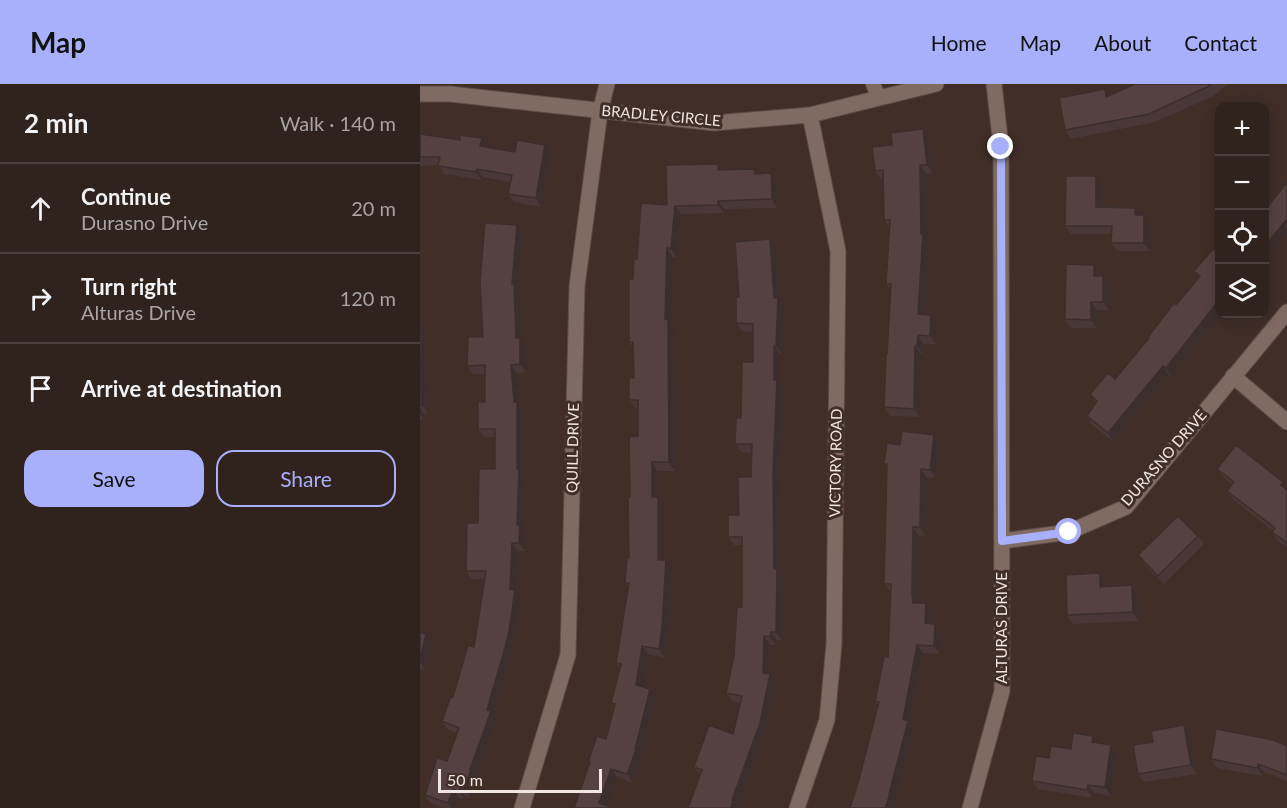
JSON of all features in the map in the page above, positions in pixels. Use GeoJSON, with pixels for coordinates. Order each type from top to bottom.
{"type":"FeatureCollection","features":[{"type":"Feature","properties":{"kind":"street","name":"QUILL DRIVE"},"geometry":{"type":"LineString","coordinates":[[522,808],[568,655],[577,286],[600,112],[608,84]]}},
{"type":"Feature","properties":{"kind":"street","name":"BRADLEY CIRCLE"},"geometry":{"type":"LineString","coordinates":[[420,94],[450,94],[714,123],[810,115],[876,91],[936,84]]}},
{"type":"Feature","properties":{"kind":"street","name":"ALTURAS DRIVE"},"geometry":{"type":"LineString","coordinates":[[970,808],[1002,691],[1001,147],[993,84]]}},
{"type":"Feature","properties":{"kind":"street","name":"VICTORY ROAD"},"geometry":{"type":"LineString","coordinates":[[797,808],[826,720],[834,644],[838,252],[810,115]]}},
{"type":"Feature","properties":{"kind":"street","name":"DURASNO DRIVE"},"geometry":{"type":"LineString","coordinates":[[1002,541],[1069,532],[1126,507],[1287,312]]}},
{"type":"Feature","properties":{"kind":"street"},"geometry":{"type":"LineString","coordinates":[[1233,376],[1287,422]]}},
{"type":"Feature","properties":{"kind":"building"},"geometry":{"type":"Polygon","coordinates":[[[1135,84],[1211,84],[1149,114],[1065,130],[1059,98],[1105,89],[1106,97],[1135,84]]]}},
{"type":"Feature","properties":{"kind":"building"},"geometry":{"type":"Polygon","coordinates":[[[923,129],[927,165],[920,165],[921,234],[923,234],[918,314],[931,315],[930,336],[918,335],[917,346],[915,346],[914,409],[884,407],[891,284],[886,284],[890,220],[884,220],[883,170],[875,171],[872,147],[892,145],[891,133],[923,129]]]}},
{"type":"Feature","properties":{"kind":"building"},"geometry":{"type":"Polygon","coordinates":[[[420,134],[460,140],[460,135],[482,138],[480,146],[515,152],[517,140],[545,145],[536,198],[508,194],[512,175],[438,166],[440,157],[420,157],[420,134]]]}},
{"type":"Feature","properties":{"kind":"building"},"geometry":{"type":"Polygon","coordinates":[[[718,164],[718,170],[755,169],[755,174],[771,173],[772,199],[718,201],[718,205],[675,206],[671,249],[667,248],[665,319],[668,319],[669,462],[652,462],[652,497],[658,497],[658,560],[666,560],[659,649],[642,646],[636,685],[650,689],[636,750],[627,774],[611,769],[599,803],[613,808],[574,808],[597,736],[606,739],[615,704],[611,703],[621,664],[616,663],[629,583],[625,583],[627,558],[629,558],[629,437],[638,436],[638,400],[629,400],[629,378],[634,378],[633,342],[629,342],[629,279],[633,279],[634,259],[637,259],[641,203],[667,205],[666,165],[718,164]]]}},
{"type":"Feature","properties":{"kind":"building"},"geometry":{"type":"Polygon","coordinates":[[[1066,176],[1096,176],[1096,207],[1135,208],[1135,215],[1144,215],[1144,243],[1111,243],[1112,226],[1065,226],[1066,176]]]}},
{"type":"Feature","properties":{"kind":"building"},"geometry":{"type":"Polygon","coordinates":[[[1287,182],[1287,219],[1269,241],[1269,210],[1269,205],[1287,182]]]}},
{"type":"Feature","properties":{"kind":"building"},"geometry":{"type":"Polygon","coordinates":[[[485,223],[517,225],[512,284],[514,284],[516,338],[520,338],[520,364],[511,365],[514,402],[517,402],[519,543],[512,543],[510,589],[515,590],[508,637],[487,710],[491,711],[464,789],[460,788],[459,791],[453,789],[448,803],[425,795],[437,758],[447,761],[459,728],[442,721],[451,696],[453,697],[468,645],[474,647],[486,571],[466,571],[467,523],[478,523],[479,469],[495,469],[495,429],[478,429],[478,402],[485,402],[485,365],[467,366],[468,337],[483,337],[480,281],[485,223]]]}},
{"type":"Feature","properties":{"kind":"building"},"geometry":{"type":"Polygon","coordinates":[[[770,239],[774,298],[778,298],[776,346],[774,346],[774,380],[777,380],[773,472],[774,569],[777,569],[776,632],[771,632],[770,637],[764,636],[763,673],[770,674],[760,723],[731,808],[688,808],[702,770],[694,767],[709,725],[733,734],[742,696],[726,693],[734,656],[737,607],[742,607],[742,537],[728,537],[728,515],[739,515],[738,477],[751,477],[752,444],[735,444],[736,418],[741,418],[742,362],[753,362],[753,324],[736,323],[736,297],[739,297],[735,242],[770,239]]]}},
{"type":"Feature","properties":{"kind":"building"},"geometry":{"type":"Polygon","coordinates":[[[1213,249],[1215,250],[1215,305],[1166,368],[1163,366],[1108,433],[1087,416],[1097,401],[1090,394],[1108,373],[1115,379],[1174,303],[1176,305],[1200,276],[1194,271],[1213,249]]]}},
{"type":"Feature","properties":{"kind":"building"},"geometry":{"type":"Polygon","coordinates":[[[1066,264],[1094,265],[1094,276],[1103,276],[1103,302],[1091,302],[1091,320],[1065,319],[1066,264]]]}},
{"type":"Feature","properties":{"kind":"building"},"geometry":{"type":"Polygon","coordinates":[[[420,352],[422,405],[420,405],[420,352]]]}},
{"type":"Feature","properties":{"kind":"building"},"geometry":{"type":"Polygon","coordinates":[[[902,431],[934,435],[930,470],[921,469],[920,527],[913,527],[912,593],[913,603],[926,603],[925,623],[935,624],[934,646],[917,645],[903,719],[908,721],[885,808],[850,808],[879,702],[875,702],[884,656],[888,657],[891,584],[884,584],[887,464],[884,464],[887,443],[900,445],[902,431]]]}},
{"type":"Feature","properties":{"kind":"building"},"geometry":{"type":"Polygon","coordinates":[[[1236,445],[1283,482],[1281,485],[1287,490],[1287,543],[1272,532],[1275,528],[1227,491],[1234,482],[1217,469],[1236,445]]]}},
{"type":"Feature","properties":{"kind":"building"},"geometry":{"type":"Polygon","coordinates":[[[1178,516],[1198,536],[1158,576],[1138,555],[1178,516]]]}},
{"type":"Feature","properties":{"kind":"building"},"geometry":{"type":"Polygon","coordinates":[[[1100,573],[1100,587],[1132,585],[1133,612],[1067,615],[1066,575],[1100,573]]]}},
{"type":"Feature","properties":{"kind":"building"},"geometry":{"type":"Polygon","coordinates":[[[420,633],[426,634],[420,659],[420,633]]]}},
{"type":"Feature","properties":{"kind":"building"},"geometry":{"type":"Polygon","coordinates":[[[1184,725],[1191,765],[1138,774],[1133,745],[1153,742],[1151,731],[1184,725]]]}},
{"type":"Feature","properties":{"kind":"building"},"geometry":{"type":"Polygon","coordinates":[[[1216,729],[1273,740],[1287,746],[1287,775],[1258,764],[1257,768],[1211,759],[1216,729]]]}},
{"type":"Feature","properties":{"kind":"building"},"geometry":{"type":"Polygon","coordinates":[[[1073,733],[1093,736],[1092,742],[1111,745],[1105,787],[1088,785],[1087,790],[1032,781],[1036,756],[1049,758],[1051,746],[1071,749],[1073,733]]]}},
{"type":"Feature","properties":{"kind":"route"},"geometry":{"type":"LineString","coordinates":[[1001,147],[1002,541],[1069,532]]}}]}
